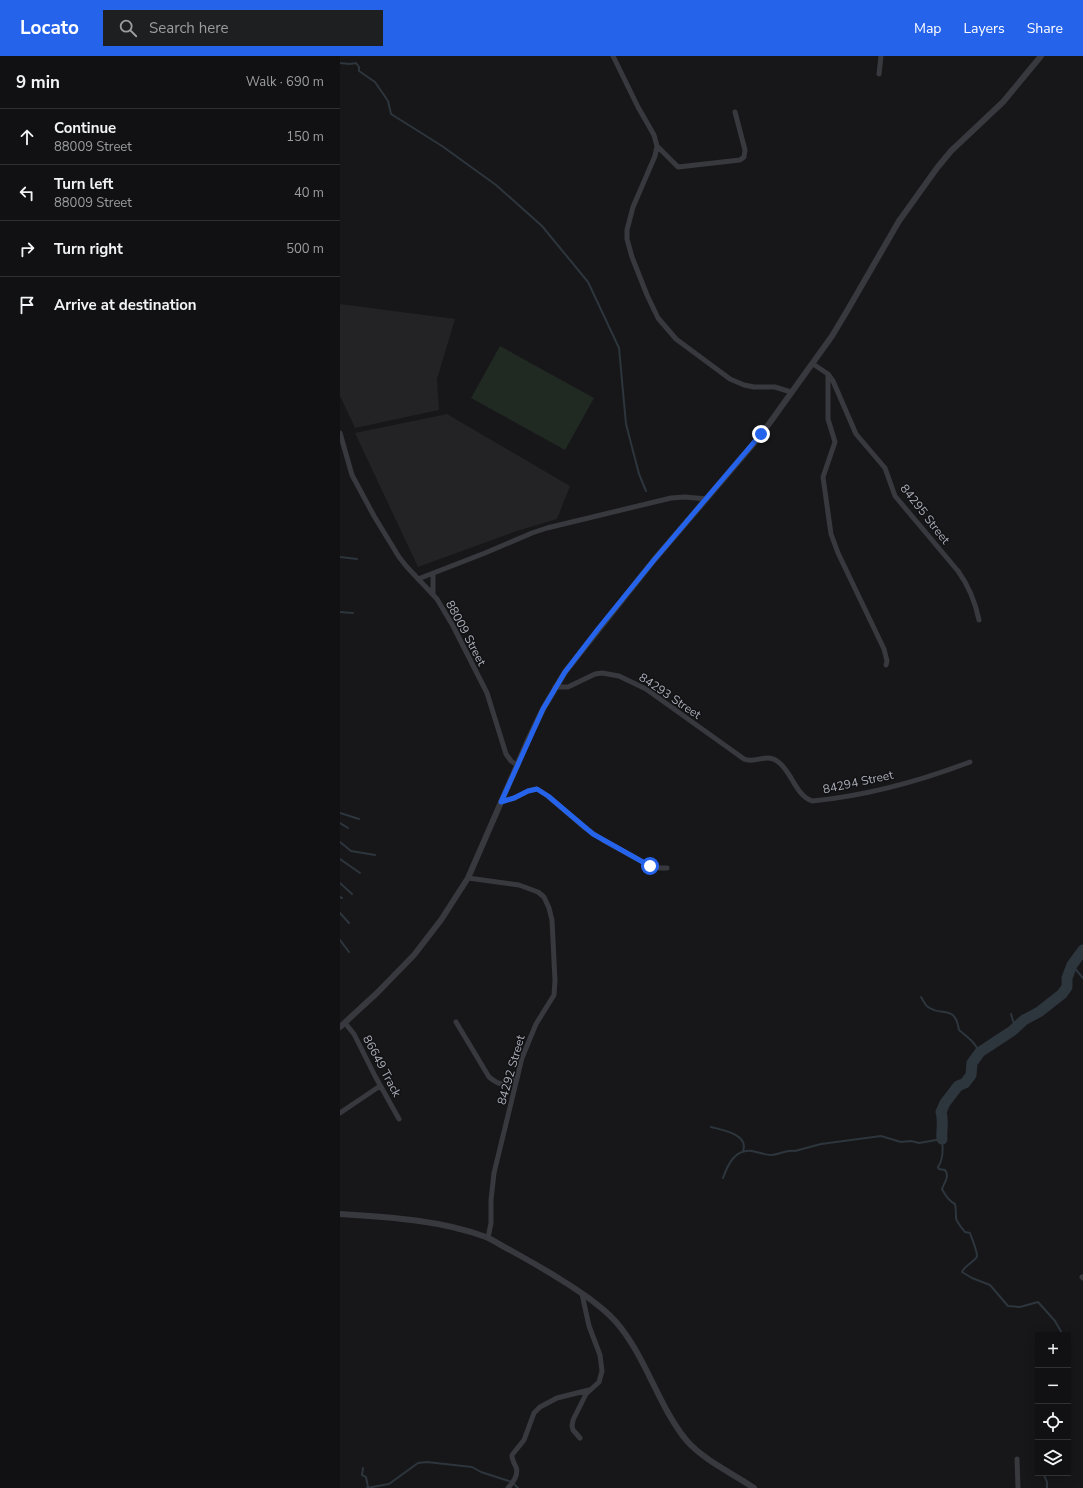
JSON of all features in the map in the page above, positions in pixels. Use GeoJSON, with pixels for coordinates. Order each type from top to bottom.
{"type":"FeatureCollection","features":[{"type":"Feature","properties":{"kind":"street"},"geometry":{"type":"LineString","coordinates":[[613,56],[638,107],[654,134],[658,146],[678,167],[740,160],[744,157],[745,150],[735,112]]}},
{"type":"Feature","properties":{"kind":"street"},"geometry":{"type":"LineString","coordinates":[[879,74],[881,56]]}},
{"type":"Feature","properties":{"kind":"street"},"geometry":{"type":"LineString","coordinates":[[343,1025],[414,956],[441,920],[468,878],[517,764],[543,709],[565,672],[654,560],[753,445],[813,364],[847,312],[899,221],[937,168],[951,151],[1003,102],[1041,56]]}},
{"type":"Feature","properties":{"kind":"street"},"geometry":{"type":"LineString","coordinates":[[658,146],[633,207],[627,230],[629,247],[658,318],[676,339],[730,379],[744,385],[754,387],[775,387],[791,392]]}},
{"type":"Feature","properties":{"kind":"street","name":"84295 Street"},"geometry":{"type":"LineString","coordinates":[[813,364],[828,374],[838,392],[856,434],[885,468],[895,496],[958,571],[966,583],[972,595],[979,620]]}},
{"type":"Feature","properties":{"kind":"street"},"geometry":{"type":"LineString","coordinates":[[828,374],[828,419],[835,442],[823,477],[831,534],[834,544],[884,649],[887,661],[886,665]]}},
{"type":"Feature","properties":{"kind":"street","name":"88009 Street"},"geometry":{"type":"LineString","coordinates":[[340,433],[352,475],[363,496],[399,557],[418,580],[433,594],[444,609],[487,694],[506,754],[511,761],[517,764]]}},
{"type":"Feature","properties":{"kind":"street"},"geometry":{"type":"LineString","coordinates":[[418,580],[547,528],[671,498],[685,497],[707,499]]}},
{"type":"Feature","properties":{"kind":"street"},"geometry":{"type":"LineString","coordinates":[[433,574],[433,594]]}},
{"type":"Feature","properties":{"kind":"street","name":"84293 Street"},"geometry":{"type":"LineString","coordinates":[[555,687],[568,687],[595,674],[602,673],[619,676],[646,689],[744,759],[754,761],[766,757]]}},
{"type":"Feature","properties":{"kind":"street","name":"84294 Street"},"geometry":{"type":"LineString","coordinates":[[766,757],[772,758],[781,764],[806,799],[812,802],[856,795],[876,790],[943,772],[970,762]]}},
{"type":"Feature","properties":{"kind":"street"},"geometry":{"type":"LineString","coordinates":[[501,802],[537,789],[548,796],[593,834],[650,866],[667,868]]}},
{"type":"Feature","properties":{"kind":"street","name":"84292 Street"},"geometry":{"type":"LineString","coordinates":[[468,878],[531,888],[544,898],[552,920],[555,981],[554,995],[536,1024],[522,1058],[494,1173],[491,1200],[491,1223],[488,1238]]}},
{"type":"Feature","properties":{"kind":"street"},"geometry":{"type":"LineString","coordinates":[[456,1022],[489,1077],[504,1085],[509,1083],[518,1074]]}},
{"type":"Feature","properties":{"kind":"street","name":"86649 Track"},"geometry":{"type":"LineString","coordinates":[[343,1025],[354,1034],[380,1086],[399,1119]]}},
{"type":"Feature","properties":{"kind":"street"},"geometry":{"type":"LineString","coordinates":[[340,1113],[380,1086]]}},
{"type":"Feature","properties":{"kind":"street"},"geometry":{"type":"LineString","coordinates":[[340,1214],[438,1224],[464,1230],[488,1238],[531,1261],[582,1294],[608,1314],[624,1331],[642,1361],[668,1412],[688,1442],[712,1462],[754,1488]]}},
{"type":"Feature","properties":{"kind":"street"},"geometry":{"type":"LineString","coordinates":[[580,1438],[574,1430],[573,1420],[582,1400],[599,1382],[602,1363],[589,1326],[582,1294]]}},
{"type":"Feature","properties":{"kind":"street"},"geometry":{"type":"LineString","coordinates":[[508,1488],[517,1474],[516,1467],[512,1460],[512,1455],[524,1440],[537,1410],[557,1398],[590,1390]]}},
{"type":"Feature","properties":{"kind":"street"},"geometry":{"type":"LineString","coordinates":[[1017,1459],[1018,1488]]}},
{"type":"Feature","properties":{"kind":"shaded area"},"geometry":{"type":"Polygon","coordinates":[[[340,304],[455,319],[437,379],[439,410],[355,428],[340,396],[340,304]]]}},
{"type":"Feature","properties":{"kind":"shaded area"},"geometry":{"type":"Polygon","coordinates":[[[500,346],[594,398],[565,450],[471,398],[500,346]]]}},
{"type":"Feature","properties":{"kind":"shaded area"},"geometry":{"type":"Polygon","coordinates":[[[447,414],[570,486],[557,519],[517,531],[418,567],[355,433],[447,414]]]}},
{"type":"Feature","properties":{"kind":"waterway"},"geometry":{"type":"LineString","coordinates":[[340,63],[356,63],[359,67],[359,71],[375,82],[388,101],[391,114],[442,146],[496,185],[542,226],[588,282],[619,348],[626,424],[639,474],[646,491]]}},
{"type":"Feature","properties":{"kind":"waterway"},"geometry":{"type":"LineString","coordinates":[[340,557],[357,559]]}},
{"type":"Feature","properties":{"kind":"waterway"},"geometry":{"type":"LineString","coordinates":[[340,612],[353,613]]}},
{"type":"Feature","properties":{"kind":"waterway"},"geometry":{"type":"LineString","coordinates":[[340,813],[359,819]]}},
{"type":"Feature","properties":{"kind":"waterway"},"geometry":{"type":"LineString","coordinates":[[340,823],[348,828]]}},
{"type":"Feature","properties":{"kind":"waterway"},"geometry":{"type":"LineString","coordinates":[[340,842],[351,851],[375,855]]}},
{"type":"Feature","properties":{"kind":"waterway"},"geometry":{"type":"LineString","coordinates":[[340,859],[360,873]]}},
{"type":"Feature","properties":{"kind":"waterway"},"geometry":{"type":"LineString","coordinates":[[340,883],[352,894]]}},
{"type":"Feature","properties":{"kind":"waterway"},"geometry":{"type":"LineString","coordinates":[[340,913],[349,923]]}},
{"type":"Feature","properties":{"kind":"waterway"},"geometry":{"type":"LineString","coordinates":[[340,940],[349,952]]}},
{"type":"Feature","properties":{"kind":"waterway"},"geometry":{"type":"LineString","coordinates":[[942,1139],[941,1112],[945,1103],[958,1086],[965,1083],[971,1075],[972,1063],[980,1052],[1012,1031],[1024,1020],[1039,1012],[1062,994],[1067,987],[1067,978],[1072,965],[1083,950]]}},
{"type":"Feature","properties":{"kind":"waterway"},"geometry":{"type":"LineString","coordinates":[[1072,965],[1083,978]]}},
{"type":"Feature","properties":{"kind":"waterway"},"geometry":{"type":"LineString","coordinates":[[921,997],[925,1004],[933,1010],[951,1014],[957,1022],[959,1030],[973,1043],[979,1052]]}},
{"type":"Feature","properties":{"kind":"waterway"},"geometry":{"type":"LineString","coordinates":[[1011,1014],[1014,1024],[1018,1025]]}},
{"type":"Feature","properties":{"kind":"waterway"},"geometry":{"type":"LineString","coordinates":[[711,1127],[728,1131],[738,1137],[742,1140],[744,1145],[743,1151]]}},
{"type":"Feature","properties":{"kind":"waterway"},"geometry":{"type":"LineString","coordinates":[[723,1178],[733,1158],[741,1152],[746,1151],[774,1155],[821,1144],[881,1136],[901,1142],[911,1141],[919,1143],[942,1139],[942,1157],[938,1167],[939,1169],[945,1170],[947,1175],[942,1189],[947,1198],[955,1204],[956,1218],[965,1232],[970,1233],[977,1254],[976,1258],[962,1272],[972,1278],[990,1285],[1008,1306],[1020,1307],[1038,1302],[1055,1321],[1061,1332]]}},
{"type":"Feature","properties":{"kind":"waterway"},"geometry":{"type":"LineString","coordinates":[[367,1488],[389,1484],[418,1463],[427,1462],[472,1467],[481,1472],[512,1482],[518,1488]]}},
{"type":"Feature","properties":{"kind":"waterway"},"geometry":{"type":"LineString","coordinates":[[363,1468],[362,1475],[366,1477],[368,1487]]}},
{"type":"Feature","properties":{"kind":"waterway"},"geometry":{"type":"LineString","coordinates":[[1044,1476],[1047,1482],[1047,1488]]}},
{"type":"Feature","properties":{"kind":"route"},"geometry":{"type":"LineString","coordinates":[[650,866],[593,834],[548,796],[537,789],[532,789],[514,798],[501,802],[543,709],[565,672],[654,560],[749,450],[761,434]]}}]}
